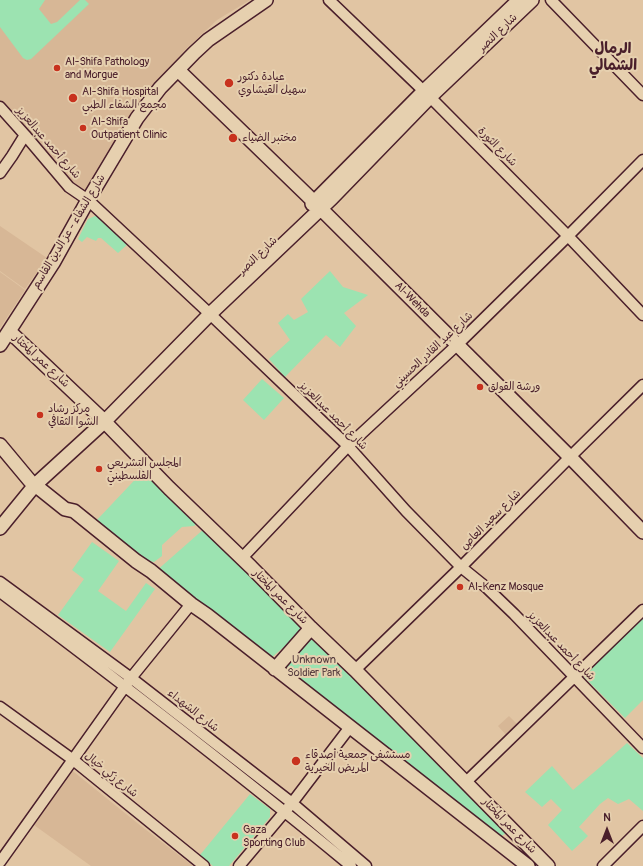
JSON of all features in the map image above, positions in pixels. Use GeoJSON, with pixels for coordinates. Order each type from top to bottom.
{"type":"FeatureCollection","features":[{"type":"Feature","properties":{"kind":"main road","name":"شارع الشفاء - عز الدين القاسم"},"geometry":{"type":"LineString","coordinates":[[0,345],[53,264],[88,200],[137,118],[160,88],[208,40],[266,0]]}},
{"type":"Feature","properties":{"kind":"main road","name":"شارع النصر"},"geometry":{"type":"LineString","coordinates":[[0,514],[102,419],[207,311],[317,205],[337,192],[427,94],[518,0]]}},
{"type":"Feature","properties":{"kind":"main road","name":"شارع النصر"},"geometry":{"type":"LineString","coordinates":[[427,94],[532,0]]}},
{"type":"Feature","properties":{"kind":"main road","name":"Al-Wehda"},"geometry":{"type":"LineString","coordinates":[[178,70],[317,205],[570,457],[643,532]]}},
{"type":"Feature","properties":{"kind":"main road","name":"شارع عمر المختار"},"geometry":{"type":"LineString","coordinates":[[9,331],[102,419],[169,488],[242,558],[548,866]]}},
{"type":"Feature","properties":{"kind":"main road"},"geometry":{"type":"LineString","coordinates":[[0,435],[35,480]]}},
{"type":"Feature","properties":{"kind":"main road"},"geometry":{"type":"LineString","coordinates":[[0,445],[35,480]]}},
{"type":"Feature","properties":{"kind":"main road","name":"شارع عمر المختار"},"geometry":{"type":"LineString","coordinates":[[35,480],[65,509],[74,511],[136,562],[151,571],[191,604],[528,866]]}},
{"type":"Feature","properties":{"kind":"main road"},"geometry":{"type":"LineString","coordinates":[[0,528],[35,480]]}},
{"type":"Feature","properties":{"kind":"main road"},"geometry":{"type":"LineString","coordinates":[[275,668],[311,628]]}},
{"type":"Feature","properties":{"kind":"main road"},"geometry":{"type":"LineString","coordinates":[[495,840],[506,839],[511,830]]}},
{"type":"Feature","properties":{"kind":"street","name":"شارع الثورة"},"geometry":{"type":"LineString","coordinates":[[329,0],[427,94],[568,236],[643,315]]}},
{"type":"Feature","properties":{"kind":"street"},"geometry":{"type":"LineString","coordinates":[[551,0],[643,95]]}},
{"type":"Feature","properties":{"kind":"street","name":"شارع أحمد عبدالعزيز"},"geometry":{"type":"LineString","coordinates":[[0,107],[69,187],[88,200],[348,446],[406,511],[461,567],[487,588],[643,748]]}},
{"type":"Feature","properties":{"kind":"street"},"geometry":{"type":"LineString","coordinates":[[0,173],[25,135]]}},
{"type":"Feature","properties":{"kind":"street","name":"شارع عبد القادر الحسيني"},"geometry":{"type":"LineString","coordinates":[[242,558],[348,446],[457,345],[643,160]]}},
{"type":"Feature","properties":{"kind":"street","name":"شارع سعيد العاص"},"geometry":{"type":"LineString","coordinates":[[354,670],[461,567],[643,385]]}},
{"type":"Feature","properties":{"kind":"street","name":"شارع الشهداء"},"geometry":{"type":"LineString","coordinates":[[0,582],[128,682],[351,866]]}},
{"type":"Feature","properties":{"kind":"street","name":"شارع الشهداء"},"geometry":{"type":"LineString","coordinates":[[0,592],[128,682],[292,802],[366,866]]}},
{"type":"Feature","properties":{"kind":"street"},"geometry":{"type":"LineString","coordinates":[[0,862],[128,682],[191,604]]}},
{"type":"Feature","properties":{"kind":"street"},"geometry":{"type":"LineString","coordinates":[[466,782],[643,610]]}},
{"type":"Feature","properties":{"kind":"street","name":"شارع زكي خيال"},"geometry":{"type":"LineString","coordinates":[[0,707],[72,759],[204,866]]}},
{"type":"Feature","properties":{"kind":"street"},"geometry":{"type":"LineString","coordinates":[[239,866],[285,811],[350,728]]}},
{"type":"Feature","properties":{"kind":"street"},"geometry":{"type":"LineString","coordinates":[[603,866],[643,826]]}},
{"type":"Feature","properties":{"kind":"shaded area","name":"Al-Shifa Hospital مجمع الشفاء الطبي"},"geometry":{"type":"Polygon","coordinates":[[[0,0],[250,0],[217,20],[185,50],[157,83],[88,190],[83,192],[76,190],[0,103],[0,0]]]}},
{"type":"Feature","properties":{"kind":"shaded area"},"geometry":{"type":"Polygon","coordinates":[[[0,226],[47,258],[25,289],[0,271],[0,226]]]}},
{"type":"Feature","properties":{"kind":"shaded area"},"geometry":{"type":"Polygon","coordinates":[[[0,272],[25,290],[0,328],[0,272]]]}},
{"type":"Feature","properties":{"kind":"shaded area"},"geometry":{"type":"Polygon","coordinates":[[[509,716],[518,725],[507,736],[498,726],[509,716]]]}},
{"type":"Feature","properties":{"kind":"shaded area"},"geometry":{"type":"Polygon","coordinates":[[[69,768],[193,866],[91,866],[27,820],[69,768]]]}},
{"type":"Feature","properties":{"kind":"green space"},"geometry":{"type":"Polygon","coordinates":[[[0,0],[45,0],[39,9],[51,24],[57,22],[80,0],[85,0],[89,4],[31,59],[27,60],[23,58],[0,27],[0,0]]]}},
{"type":"Feature","properties":{"kind":"green space"},"geometry":{"type":"Polygon","coordinates":[[[98,216],[129,243],[118,253],[101,238],[98,238],[96,241],[87,237],[82,242],[78,239],[88,219],[98,216]]]}},
{"type":"Feature","properties":{"kind":"green space"},"geometry":{"type":"Polygon","coordinates":[[[330,271],[343,287],[368,295],[344,313],[356,326],[340,347],[326,335],[285,377],[269,359],[290,340],[278,323],[288,314],[294,320],[308,312],[301,299],[330,271]]]}},
{"type":"Feature","properties":{"kind":"green space"},"geometry":{"type":"Polygon","coordinates":[[[262,379],[284,398],[264,420],[243,400],[262,379]]]}},
{"type":"Feature","properties":{"kind":"green space"},"geometry":{"type":"Polygon","coordinates":[[[146,468],[199,521],[194,526],[182,527],[162,545],[162,556],[154,562],[146,560],[95,522],[146,468]]]}},
{"type":"Feature","properties":{"kind":"green space","name":"Unknown Soldier Park"},"geometry":{"type":"Polygon","coordinates":[[[205,528],[306,628],[271,658],[155,572],[205,528]]]}},
{"type":"Feature","properties":{"kind":"green space"},"geometry":{"type":"Polygon","coordinates":[[[92,542],[119,561],[98,591],[126,611],[146,583],[155,589],[110,652],[58,615],[84,579],[72,570],[92,542]]]}},
{"type":"Feature","properties":{"kind":"green space"},"geometry":{"type":"Polygon","coordinates":[[[643,617],[643,700],[625,718],[582,675],[643,617]]]}},
{"type":"Feature","properties":{"kind":"green space","name":"Unknown Soldier Park"},"geometry":{"type":"Polygon","coordinates":[[[311,632],[507,828],[506,833],[500,837],[279,668],[311,632]]]}},
{"type":"Feature","properties":{"kind":"green space"},"geometry":{"type":"Polygon","coordinates":[[[627,743],[643,758],[643,811],[629,799],[618,804],[608,798],[600,804],[579,827],[588,836],[572,851],[548,825],[562,810],[551,799],[542,807],[525,792],[552,766],[573,790],[627,743]]]}},
{"type":"Feature","properties":{"kind":"green space","name":"Gaza Sporting Club"},"geometry":{"type":"Polygon","coordinates":[[[250,794],[270,809],[270,817],[229,866],[213,866],[200,855],[250,794]]]}},
{"type":"Feature","properties":{"kind":"place","name":"Al-Shifa Pathology and Morgue"},"geometry":{"type":"Point","coordinates":[57,68]}},
{"type":"Feature","properties":{"kind":"place","name":"عيادة دكتور سهيل القيشاوي"},"geometry":{"type":"Point","coordinates":[229,83]}},
{"type":"Feature","properties":{"kind":"place","name":"Al-Shifa Hospital مجمع الشفاء الطبي"},"geometry":{"type":"Point","coordinates":[73,98]}},
{"type":"Feature","properties":{"kind":"place","name":"Al-Shifa Outpatient Clinic"},"geometry":{"type":"Point","coordinates":[83,128]}},
{"type":"Feature","properties":{"kind":"place","name":"مختبر الضياء"},"geometry":{"type":"Point","coordinates":[233,138]}},
{"type":"Feature","properties":{"kind":"place","name":"ورشة القولق"},"geometry":{"type":"Point","coordinates":[480,387]}},
{"type":"Feature","properties":{"kind":"place","name":"مركز رشاد الشوا الثقافي"},"geometry":{"type":"Point","coordinates":[40,415]}},
{"type":"Feature","properties":{"kind":"place","name":"المجلس التشريعي الفلسطيني"},"geometry":{"type":"Point","coordinates":[99,469]}},
{"type":"Feature","properties":{"kind":"place","name":"Al-Kenz Mosque"},"geometry":{"type":"Point","coordinates":[460,587]}},
{"type":"Feature","properties":{"kind":"place","name":"مستشفى جمعية أصدقاء المريض الخيرية"},"geometry":{"type":"Point","coordinates":[296,761]}},
{"type":"Feature","properties":{"kind":"place","name":"Gaza Sporting Club"},"geometry":{"type":"Point","coordinates":[235,836]}},
{"type":"Feature","properties":{"kind":"district","name":"الرمال الشمالي"},"geometry":{"type":"Point","coordinates":[613,58]}}]}
